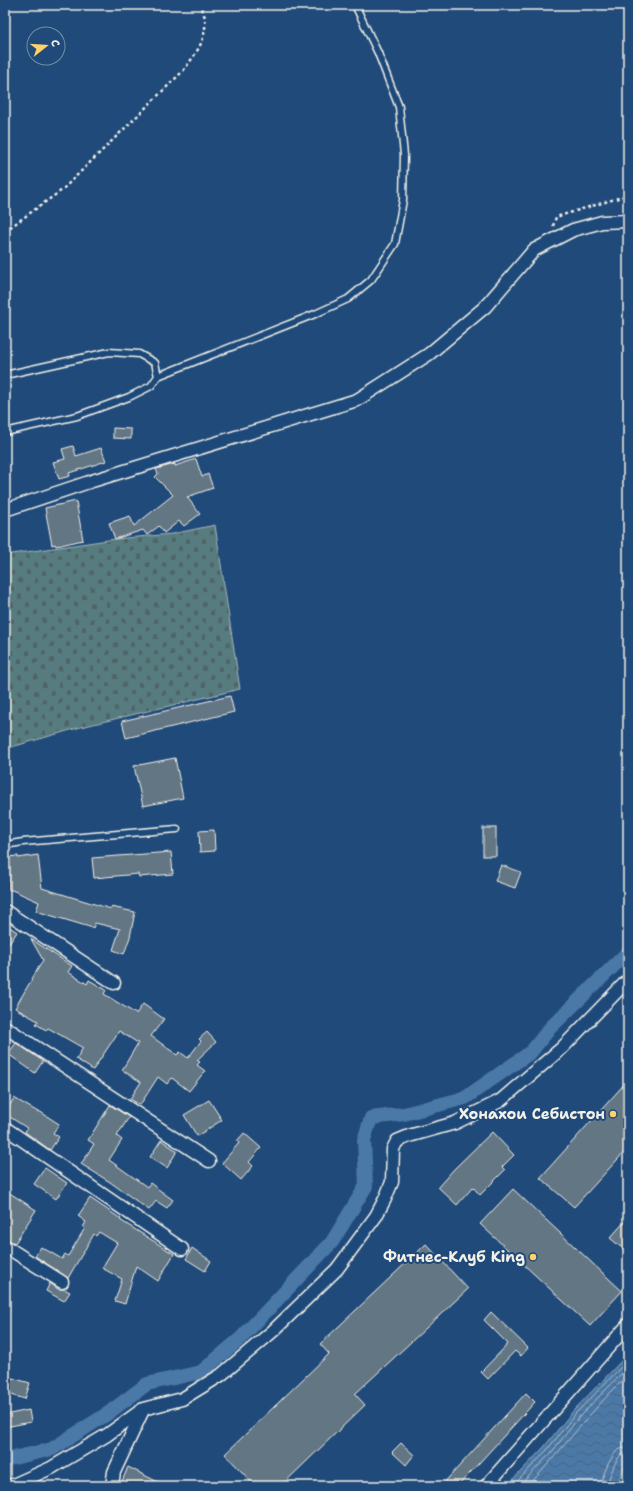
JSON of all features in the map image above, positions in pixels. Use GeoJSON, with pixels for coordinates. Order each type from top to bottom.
{"type":"FeatureCollection","features":[{"type":"Feature","properties":{"kind":"street"},"geometry":{"type":"LineString","coordinates":[[5,510],[92,481],[357,400],[428,354],[485,307],[534,250],[573,230],[602,222],[628,221]]}},
{"type":"Feature","properties":{"kind":"street"},"geometry":{"type":"LineString","coordinates":[[5,911],[114,982]]}},
{"type":"Feature","properties":{"kind":"street"},"geometry":{"type":"LineString","coordinates":[[5,1486],[13,1485],[51,1468],[107,1436],[144,1409],[182,1399],[221,1375],[273,1331],[337,1269],[376,1216],[385,1199],[392,1182],[393,1149],[397,1141],[409,1136],[455,1123],[500,1100],[562,1048],[628,980]]}},
{"type":"Feature","properties":{"kind":"street"},"geometry":{"type":"LineString","coordinates":[[5,1027],[209,1161]]}},
{"type":"Feature","properties":{"kind":"street"},"geometry":{"type":"LineString","coordinates":[[5,1128],[182,1249]]}},
{"type":"Feature","properties":{"kind":"street"},"geometry":{"type":"LineString","coordinates":[[5,1246],[62,1282]]}},
{"type":"Feature","properties":{"kind":"street"},"geometry":{"type":"LineString","coordinates":[[486,1486],[628,1326]]}},
{"type":"Feature","properties":{"kind":"street"},"geometry":{"type":"LineString","coordinates":[[112,1486],[114,1472],[144,1409]]}},
{"type":"Feature","properties":{"kind":"lane"},"geometry":{"type":"LineString","coordinates":[[5,432],[77,416],[134,394],[151,386],[158,376],[315,314],[348,299],[371,280],[395,244],[402,200],[404,155],[399,106],[378,53],[355,5]]}},
{"type":"Feature","properties":{"kind":"lane"},"geometry":{"type":"LineString","coordinates":[[5,375],[109,352],[139,354],[156,363],[158,376]]}},
{"type":"Feature","properties":{"kind":"lane"},"geometry":{"type":"LineString","coordinates":[[5,845],[23,842],[177,829]]}},
{"type":"Feature","properties":{"kind":"path"},"geometry":{"type":"LineString","coordinates":[[5,231],[62,190],[183,71],[199,50],[204,35],[205,20],[200,5]]}},
{"type":"Feature","properties":{"kind":"path"},"geometry":{"type":"LineString","coordinates":[[545,245],[556,217],[628,195]]}},
{"type":"Feature","properties":{"kind":"green space"},"geometry":{"type":"Polygon","coordinates":[[[215,525],[240,689],[81,727],[5,749],[5,555],[115,539],[172,534],[215,525]]]}},
{"type":"Feature","properties":{"kind":"water"},"geometry":{"type":"Polygon","coordinates":[[[628,1354],[628,1459],[616,1486],[507,1486],[544,1447],[573,1411],[628,1354]]]}},
{"type":"Feature","properties":{"kind":"building"},"geometry":{"type":"Polygon","coordinates":[[[113,428],[131,429],[131,439],[113,438],[113,428]]]}},
{"type":"Feature","properties":{"kind":"building"},"geometry":{"type":"Polygon","coordinates":[[[73,446],[76,456],[101,448],[106,461],[69,473],[70,476],[59,479],[53,462],[65,459],[62,449],[73,446]]]}},
{"type":"Feature","properties":{"kind":"building"},"geometry":{"type":"Polygon","coordinates":[[[196,459],[202,477],[208,474],[213,488],[187,497],[200,514],[184,526],[179,521],[164,533],[159,526],[147,535],[143,530],[115,539],[109,523],[130,516],[134,526],[173,495],[155,477],[158,474],[156,469],[175,464],[175,466],[196,459]]]}},
{"type":"Feature","properties":{"kind":"building"},"geometry":{"type":"Polygon","coordinates":[[[76,501],[83,540],[56,546],[55,544],[52,545],[45,508],[76,501]]]}},
{"type":"Feature","properties":{"kind":"building"},"geometry":{"type":"Polygon","coordinates":[[[230,696],[234,712],[126,738],[122,721],[230,696]]]}},
{"type":"Feature","properties":{"kind":"building"},"geometry":{"type":"Polygon","coordinates":[[[175,758],[183,798],[143,806],[134,766],[175,758]]]}},
{"type":"Feature","properties":{"kind":"building"},"geometry":{"type":"Polygon","coordinates":[[[483,828],[496,828],[496,856],[483,856],[483,828]]]}},
{"type":"Feature","properties":{"kind":"building"},"geometry":{"type":"Polygon","coordinates":[[[214,830],[215,851],[200,852],[199,831],[214,830]]]}},
{"type":"Feature","properties":{"kind":"building"},"geometry":{"type":"Polygon","coordinates":[[[171,852],[173,874],[139,877],[138,874],[94,878],[92,858],[171,852]]]}},
{"type":"Feature","properties":{"kind":"building"},"geometry":{"type":"Polygon","coordinates":[[[38,855],[42,888],[111,909],[111,907],[135,912],[130,937],[124,954],[113,950],[120,929],[95,923],[93,928],[36,911],[39,902],[9,890],[6,857],[18,856],[18,858],[38,855]]]}},
{"type":"Feature","properties":{"kind":"building"},"geometry":{"type":"Polygon","coordinates":[[[501,865],[521,872],[515,888],[495,881],[501,865]]]}},
{"type":"Feature","properties":{"kind":"building"},"geometry":{"type":"Polygon","coordinates":[[[5,924],[17,932],[5,950],[5,924]]]}},
{"type":"Feature","properties":{"kind":"building"},"geometry":{"type":"Polygon","coordinates":[[[31,939],[72,966],[68,972],[87,984],[89,980],[106,990],[104,994],[136,1014],[143,1004],[164,1019],[151,1036],[177,1055],[180,1052],[188,1058],[201,1041],[199,1039],[207,1032],[216,1042],[197,1060],[200,1062],[197,1065],[205,1071],[189,1091],[172,1078],[167,1084],[158,1077],[140,1105],[130,1099],[141,1082],[122,1070],[138,1043],[119,1031],[93,1070],[76,1059],[83,1048],[48,1028],[46,1030],[36,1024],[38,1021],[15,1008],[43,960],[31,939]]]}},
{"type":"Feature","properties":{"kind":"building"},"geometry":{"type":"Polygon","coordinates":[[[16,1043],[43,1061],[35,1073],[8,1054],[16,1043]]]}},
{"type":"Feature","properties":{"kind":"building","name":"Хонахои Себистон"},"geometry":{"type":"Polygon","coordinates":[[[628,1080],[628,1148],[574,1207],[540,1178],[628,1080]]]}},
{"type":"Feature","properties":{"kind":"building"},"geometry":{"type":"Polygon","coordinates":[[[14,1098],[38,1112],[39,1111],[59,1124],[53,1133],[59,1137],[50,1150],[25,1132],[27,1128],[5,1114],[14,1098]]]}},
{"type":"Feature","properties":{"kind":"building"},"geometry":{"type":"Polygon","coordinates":[[[209,1100],[222,1120],[197,1136],[184,1115],[209,1100]]]}},
{"type":"Feature","properties":{"kind":"building"},"geometry":{"type":"Polygon","coordinates":[[[110,1105],[129,1117],[117,1136],[122,1140],[109,1160],[147,1187],[150,1183],[173,1200],[167,1208],[156,1201],[149,1210],[110,1182],[81,1164],[94,1144],[88,1140],[110,1105]]]}},
{"type":"Feature","properties":{"kind":"building"},"geometry":{"type":"Polygon","coordinates":[[[492,1132],[514,1155],[502,1167],[505,1170],[480,1195],[473,1187],[457,1205],[438,1187],[492,1132]]]}},
{"type":"Feature","properties":{"kind":"building"},"geometry":{"type":"Polygon","coordinates":[[[244,1133],[261,1148],[249,1162],[253,1166],[241,1180],[222,1163],[239,1143],[237,1141],[244,1133]]]}},
{"type":"Feature","properties":{"kind":"building"},"geometry":{"type":"Polygon","coordinates":[[[161,1140],[177,1151],[167,1168],[150,1157],[161,1140]]]}},
{"type":"Feature","properties":{"kind":"building"},"geometry":{"type":"Polygon","coordinates":[[[45,1168],[67,1183],[56,1199],[34,1184],[45,1168]]]}},
{"type":"Feature","properties":{"kind":"building"},"geometry":{"type":"Polygon","coordinates":[[[513,1189],[622,1291],[590,1326],[480,1224],[513,1189]]]}},
{"type":"Feature","properties":{"kind":"building"},"geometry":{"type":"Polygon","coordinates":[[[5,1190],[36,1210],[15,1243],[5,1239],[5,1190]]]}},
{"type":"Feature","properties":{"kind":"building"},"geometry":{"type":"Polygon","coordinates":[[[90,1198],[121,1219],[120,1220],[174,1254],[158,1281],[136,1266],[125,1304],[115,1301],[122,1279],[102,1268],[117,1243],[99,1232],[96,1236],[94,1234],[68,1278],[35,1256],[41,1247],[62,1259],[65,1254],[68,1256],[85,1228],[83,1227],[86,1222],[78,1216],[90,1198]]]}},
{"type":"Feature","properties":{"kind":"building"},"geometry":{"type":"Polygon","coordinates":[[[628,1218],[628,1253],[610,1238],[628,1218]]]}},
{"type":"Feature","properties":{"kind":"building"},"geometry":{"type":"Polygon","coordinates":[[[426,1244],[468,1289],[355,1394],[365,1405],[281,1486],[255,1486],[225,1454],[329,1354],[320,1344],[426,1244]]]}},
{"type":"Feature","properties":{"kind":"building"},"geometry":{"type":"Polygon","coordinates":[[[192,1248],[211,1261],[205,1271],[186,1259],[192,1248]]]}},
{"type":"Feature","properties":{"kind":"building"},"geometry":{"type":"Polygon","coordinates":[[[50,1283],[58,1289],[64,1289],[70,1292],[64,1301],[46,1291],[50,1283]]]}},
{"type":"Feature","properties":{"kind":"building"},"geometry":{"type":"Polygon","coordinates":[[[491,1312],[528,1348],[521,1356],[515,1351],[488,1379],[481,1372],[508,1344],[484,1320],[491,1312]]]}},
{"type":"Feature","properties":{"kind":"building"},"geometry":{"type":"Polygon","coordinates":[[[5,1376],[30,1383],[25,1399],[5,1393],[5,1376]]]}},
{"type":"Feature","properties":{"kind":"building"},"geometry":{"type":"Polygon","coordinates":[[[526,1393],[535,1402],[458,1486],[441,1486],[526,1393]]]}},
{"type":"Feature","properties":{"kind":"building"},"geometry":{"type":"Polygon","coordinates":[[[29,1410],[31,1422],[5,1427],[5,1415],[29,1410]]]}},
{"type":"Feature","properties":{"kind":"building"},"geometry":{"type":"Polygon","coordinates":[[[401,1443],[414,1455],[406,1465],[392,1452],[401,1443]]]}},
{"type":"Feature","properties":{"kind":"building"},"geometry":{"type":"Polygon","coordinates":[[[128,1467],[166,1486],[120,1486],[128,1467]]]}},
{"type":"Feature","properties":{"kind":"waterway"},"geometry":{"type":"LineString","coordinates":[[5,1460],[52,1449],[107,1414],[147,1384],[201,1372],[241,1338],[332,1242],[366,1186],[364,1140],[371,1118],[404,1114],[465,1098],[531,1052],[550,1028],[628,952]]}},
{"type":"Feature","properties":{"kind":"place","name":"Хонахои Себистон"},"geometry":{"type":"Point","coordinates":[613,1114]}},
{"type":"Feature","properties":{"kind":"place","name":"Фитнес-Клуб King"},"geometry":{"type":"Point","coordinates":[533,1257]}}]}
